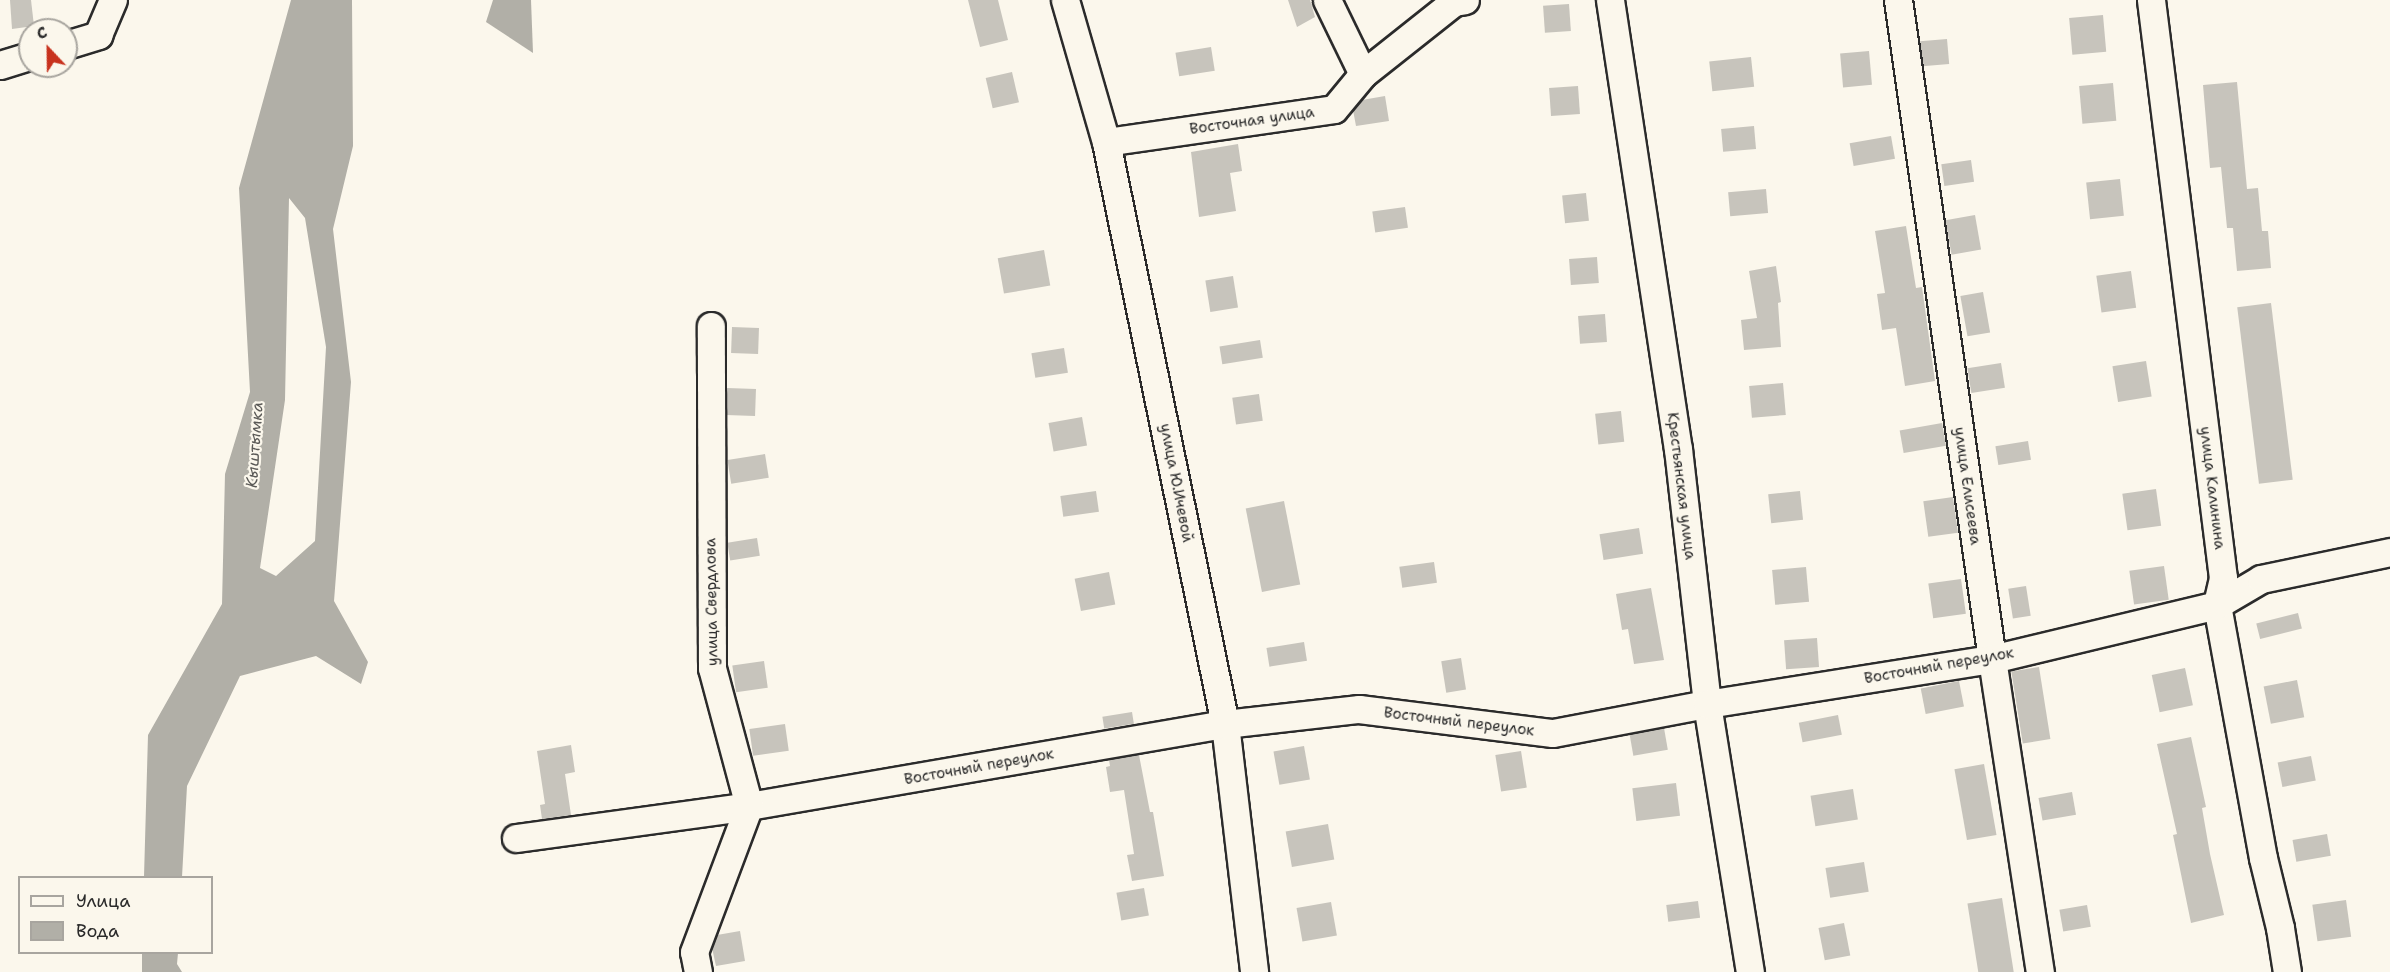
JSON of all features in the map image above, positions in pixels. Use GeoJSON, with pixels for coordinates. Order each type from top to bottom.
{"type":"FeatureCollection","features":[{"type":"Feature","properties":{"kind":"street"},"geometry":{"type":"LineString","coordinates":[[78,41],[98,35],[113,0]]}},
{"type":"Feature","properties":{"kind":"street","name":"улица Ю.Ичевой"},"geometry":{"type":"LineString","coordinates":[[1065,0],[1106,142],[1225,724],[1254,972]]}},
{"type":"Feature","properties":{"kind":"street"},"geometry":{"type":"LineString","coordinates":[[1327,0],[1363,74]]}},
{"type":"Feature","properties":{"kind":"street","name":"Восточная улица"},"geometry":{"type":"LineString","coordinates":[[1106,142],[1334,109],[1363,74],[1454,2],[1465,0]]}},
{"type":"Feature","properties":{"kind":"street","name":"Крестьянская улица"},"geometry":{"type":"LineString","coordinates":[[1610,0],[1678,449],[1707,704],[1749,972]]}},
{"type":"Feature","properties":{"kind":"street","name":"улица Елисеева"},"geometry":{"type":"LineString","coordinates":[[1898,0],[1992,660],[2040,972]]}},
{"type":"Feature","properties":{"kind":"street","name":"улица Калинина"},"geometry":{"type":"LineString","coordinates":[[2151,0],[2223,578],[2217,605],[2263,858],[2280,928],[2287,972]]}},
{"type":"Feature","properties":{"kind":"street"},"geometry":{"type":"LineString","coordinates":[[0,65],[18,60]]}},
{"type":"Feature","properties":{"kind":"street","name":"улица Свердлова"},"geometry":{"type":"LineString","coordinates":[[711,326],[712,668],[749,806]]}},
{"type":"Feature","properties":{"kind":"street","name":"Восточный переулок"},"geometry":{"type":"LineString","coordinates":[[516,838],[749,806],[1225,724],[1359,709],[1554,734],[1707,704],[1992,660],[2217,605],[2261,579],[2390,552]]}},
{"type":"Feature","properties":{"kind":"street"},"geometry":{"type":"LineString","coordinates":[[698,972],[694,952],[749,806]]}},
{"type":"Feature","properties":{"kind":"water","name":"Кыштымка"},"geometry":{"type":"Polygon","coordinates":[[[291,0],[352,0],[353,146],[333,229],[351,382],[334,601],[368,662],[361,684],[316,656],[240,676],[187,786],[182,876],[144,876],[148,735],[222,604],[225,474],[250,392],[239,188],[291,0]],[[289,198],[285,400],[260,568],[276,576],[315,541],[326,347],[305,218],[289,198]]]}},
{"type":"Feature","properties":{"kind":"water"},"geometry":{"type":"Polygon","coordinates":[[[493,0],[531,0],[533,53],[486,22],[493,0]]]}},
{"type":"Feature","properties":{"kind":"water"},"geometry":{"type":"Polygon","coordinates":[[[142,954],[178,954],[177,964],[182,972],[142,972],[142,954]]]}},
{"type":"Feature","properties":{"kind":"building"},"geometry":{"type":"Polygon","coordinates":[[[10,0],[31,0],[33,18],[18,18],[18,28],[12,29],[10,0]]]}},
{"type":"Feature","properties":{"kind":"building"},"geometry":{"type":"Polygon","coordinates":[[[968,0],[998,0],[1008,40],[980,47],[968,0]]]}},
{"type":"Feature","properties":{"kind":"building"},"geometry":{"type":"Polygon","coordinates":[[[1288,0],[1310,0],[1315,17],[1297,27],[1288,0]]]}},
{"type":"Feature","properties":{"kind":"building"},"geometry":{"type":"Polygon","coordinates":[[[1569,4],[1571,31],[1545,33],[1543,6],[1569,4]]]}},
{"type":"Feature","properties":{"kind":"building"},"geometry":{"type":"Polygon","coordinates":[[[2103,15],[2106,52],[2072,55],[2069,18],[2103,15]]]}},
{"type":"Feature","properties":{"kind":"building"},"geometry":{"type":"Polygon","coordinates":[[[1947,39],[1949,64],[1922,66],[1920,41],[1947,39]]]}},
{"type":"Feature","properties":{"kind":"building"},"geometry":{"type":"Polygon","coordinates":[[[1211,47],[1215,71],[1179,76],[1175,53],[1211,47]]]}},
{"type":"Feature","properties":{"kind":"building"},"geometry":{"type":"Polygon","coordinates":[[[1869,51],[1872,85],[1843,87],[1840,54],[1869,51]]]}},
{"type":"Feature","properties":{"kind":"building"},"geometry":{"type":"Polygon","coordinates":[[[1751,57],[1754,87],[1712,91],[1709,61],[1751,57]]]}},
{"type":"Feature","properties":{"kind":"building"},"geometry":{"type":"Polygon","coordinates":[[[1012,72],[1019,102],[993,108],[986,78],[1012,72]]]}},
{"type":"Feature","properties":{"kind":"building"},"geometry":{"type":"Polygon","coordinates":[[[2237,82],[2247,189],[2258,188],[2262,231],[2268,231],[2271,268],[2237,271],[2233,228],[2227,228],[2221,167],[2210,168],[2203,85],[2237,82]]]}},
{"type":"Feature","properties":{"kind":"building"},"geometry":{"type":"Polygon","coordinates":[[[2113,83],[2116,121],[2082,124],[2079,86],[2113,83]]]}},
{"type":"Feature","properties":{"kind":"building"},"geometry":{"type":"Polygon","coordinates":[[[1578,86],[1580,114],[1551,116],[1549,88],[1578,86]]]}},
{"type":"Feature","properties":{"kind":"building"},"geometry":{"type":"Polygon","coordinates":[[[1385,96],[1389,121],[1356,126],[1353,110],[1362,100],[1385,96]]]}},
{"type":"Feature","properties":{"kind":"building"},"geometry":{"type":"Polygon","coordinates":[[[1754,126],[1756,149],[1723,152],[1721,129],[1754,126]]]}},
{"type":"Feature","properties":{"kind":"building"},"geometry":{"type":"Polygon","coordinates":[[[1891,136],[1895,159],[1854,166],[1850,143],[1891,136]]]}},
{"type":"Feature","properties":{"kind":"building"},"geometry":{"type":"Polygon","coordinates":[[[1238,144],[1242,171],[1230,173],[1236,211],[1199,217],[1191,152],[1238,144]]]}},
{"type":"Feature","properties":{"kind":"building"},"geometry":{"type":"Polygon","coordinates":[[[1971,160],[1974,182],[1944,186],[1941,164],[1971,160]]]}},
{"type":"Feature","properties":{"kind":"building"},"geometry":{"type":"Polygon","coordinates":[[[2120,179],[2124,216],[2090,219],[2086,183],[2120,179]]]}},
{"type":"Feature","properties":{"kind":"building"},"geometry":{"type":"Polygon","coordinates":[[[1766,189],[1768,213],[1730,216],[1728,192],[1766,189]]]}},
{"type":"Feature","properties":{"kind":"building"},"geometry":{"type":"Polygon","coordinates":[[[1586,193],[1589,221],[1565,223],[1562,196],[1586,193]]]}},
{"type":"Feature","properties":{"kind":"building"},"geometry":{"type":"Polygon","coordinates":[[[1405,207],[1408,228],[1375,232],[1372,212],[1405,207]]]}},
{"type":"Feature","properties":{"kind":"building"},"geometry":{"type":"Polygon","coordinates":[[[1975,215],[1981,249],[1952,255],[1945,220],[1975,215]]]}},
{"type":"Feature","properties":{"kind":"building"},"geometry":{"type":"Polygon","coordinates":[[[1906,226],[1916,288],[1922,287],[1935,381],[1905,386],[1896,328],[1882,330],[1877,294],[1885,293],[1875,231],[1906,226]]]}},
{"type":"Feature","properties":{"kind":"building"},"geometry":{"type":"Polygon","coordinates":[[[1044,250],[1050,285],[1004,294],[998,258],[1044,250]]]}},
{"type":"Feature","properties":{"kind":"building"},"geometry":{"type":"Polygon","coordinates":[[[1597,257],[1599,283],[1571,285],[1569,259],[1597,257]]]}},
{"type":"Feature","properties":{"kind":"building"},"geometry":{"type":"Polygon","coordinates":[[[1776,266],[1781,302],[1778,303],[1781,347],[1744,350],[1741,320],[1757,318],[1749,271],[1776,266]]]}},
{"type":"Feature","properties":{"kind":"building"},"geometry":{"type":"Polygon","coordinates":[[[2131,271],[2136,308],[2101,313],[2096,276],[2131,271]]]}},
{"type":"Feature","properties":{"kind":"building"},"geometry":{"type":"Polygon","coordinates":[[[1233,276],[1238,308],[1210,312],[1205,280],[1233,276]]]}},
{"type":"Feature","properties":{"kind":"building"},"geometry":{"type":"Polygon","coordinates":[[[1983,292],[1990,332],[1967,336],[1960,296],[1983,292]]]}},
{"type":"Feature","properties":{"kind":"building"},"geometry":{"type":"Polygon","coordinates":[[[2271,303],[2293,480],[2259,484],[2237,307],[2271,303]]]}},
{"type":"Feature","properties":{"kind":"building"},"geometry":{"type":"Polygon","coordinates":[[[1605,314],[1607,342],[1580,344],[1578,316],[1605,314]]]}},
{"type":"Feature","properties":{"kind":"building"},"geometry":{"type":"Polygon","coordinates":[[[732,327],[759,328],[758,354],[731,353],[732,327]]]}},
{"type":"Feature","properties":{"kind":"building"},"geometry":{"type":"Polygon","coordinates":[[[1260,340],[1263,358],[1222,364],[1220,346],[1260,340]]]}},
{"type":"Feature","properties":{"kind":"building"},"geometry":{"type":"Polygon","coordinates":[[[1064,348],[1068,373],[1035,378],[1031,353],[1064,348]]]}},
{"type":"Feature","properties":{"kind":"building"},"geometry":{"type":"Polygon","coordinates":[[[2146,361],[2152,397],[2118,402],[2112,366],[2146,361]]]}},
{"type":"Feature","properties":{"kind":"building"},"geometry":{"type":"Polygon","coordinates":[[[2001,363],[2005,388],[1971,393],[1967,368],[2001,363]]]}},
{"type":"Feature","properties":{"kind":"building"},"geometry":{"type":"Polygon","coordinates":[[[1783,383],[1786,415],[1752,418],[1749,386],[1783,383]]]}},
{"type":"Feature","properties":{"kind":"building"},"geometry":{"type":"Polygon","coordinates":[[[727,388],[756,389],[755,416],[726,415],[727,388]]]}},
{"type":"Feature","properties":{"kind":"building"},"geometry":{"type":"Polygon","coordinates":[[[1259,394],[1263,421],[1236,424],[1232,398],[1259,394]]]}},
{"type":"Feature","properties":{"kind":"building"},"geometry":{"type":"Polygon","coordinates":[[[1621,411],[1624,442],[1598,445],[1595,414],[1621,411]]]}},
{"type":"Feature","properties":{"kind":"building"},"geometry":{"type":"Polygon","coordinates":[[[1082,417],[1087,446],[1054,451],[1049,423],[1082,417]]]}},
{"type":"Feature","properties":{"kind":"building"},"geometry":{"type":"Polygon","coordinates":[[[1942,423],[1946,446],[1904,453],[1900,430],[1942,423]]]}},
{"type":"Feature","properties":{"kind":"building"},"geometry":{"type":"Polygon","coordinates":[[[2028,441],[2031,460],[1998,465],[1995,446],[2028,441]]]}},
{"type":"Feature","properties":{"kind":"building"},"geometry":{"type":"Polygon","coordinates":[[[765,454],[769,478],[731,484],[727,460],[765,454]]]}},
{"type":"Feature","properties":{"kind":"building"},"geometry":{"type":"Polygon","coordinates":[[[2156,489],[2161,526],[2127,530],[2122,494],[2156,489]]]}},
{"type":"Feature","properties":{"kind":"building"},"geometry":{"type":"Polygon","coordinates":[[[1096,491],[1099,512],[1063,517],[1060,496],[1096,491]]]}},
{"type":"Feature","properties":{"kind":"building"},"geometry":{"type":"Polygon","coordinates":[[[1800,491],[1803,520],[1771,523],[1768,494],[1800,491]]]}},
{"type":"Feature","properties":{"kind":"building"},"geometry":{"type":"Polygon","coordinates":[[[1953,497],[1958,533],[1928,537],[1923,501],[1953,497]]]}},
{"type":"Feature","properties":{"kind":"building"},"geometry":{"type":"Polygon","coordinates":[[[1284,501],[1300,584],[1262,592],[1246,508],[1284,501]]]}},
{"type":"Feature","properties":{"kind":"building"},"geometry":{"type":"Polygon","coordinates":[[[1639,528],[1643,554],[1604,560],[1599,534],[1639,528]]]}},
{"type":"Feature","properties":{"kind":"building"},"geometry":{"type":"Polygon","coordinates":[[[757,538],[760,556],[730,560],[727,543],[757,538]]]}},
{"type":"Feature","properties":{"kind":"building"},"geometry":{"type":"Polygon","coordinates":[[[1434,562],[1437,583],[1402,588],[1399,567],[1434,562]]]}},
{"type":"Feature","properties":{"kind":"building"},"geometry":{"type":"Polygon","coordinates":[[[2164,566],[2169,600],[2134,605],[2129,571],[2164,566]]]}},
{"type":"Feature","properties":{"kind":"building"},"geometry":{"type":"Polygon","coordinates":[[[1806,567],[1809,602],[1775,605],[1772,570],[1806,567]]]}},
{"type":"Feature","properties":{"kind":"building"},"geometry":{"type":"Polygon","coordinates":[[[1109,572],[1115,604],[1081,611],[1075,579],[1109,572]]]}},
{"type":"Feature","properties":{"kind":"building"},"geometry":{"type":"Polygon","coordinates":[[[1961,579],[1966,614],[1933,618],[1928,584],[1961,579]]]}},
{"type":"Feature","properties":{"kind":"building"},"geometry":{"type":"Polygon","coordinates":[[[2026,586],[2031,616],[2013,618],[2008,589],[2026,586]]]}},
{"type":"Feature","properties":{"kind":"building"},"geometry":{"type":"Polygon","coordinates":[[[1651,588],[1664,660],[1634,664],[1628,629],[1622,630],[1616,594],[1651,588]]]}},
{"type":"Feature","properties":{"kind":"building"},"geometry":{"type":"Polygon","coordinates":[[[2298,613],[2302,629],[2260,639],[2256,623],[2298,613]]]}},
{"type":"Feature","properties":{"kind":"building"},"geometry":{"type":"Polygon","coordinates":[[[1817,638],[1819,667],[1786,669],[1784,640],[1817,638]]]}},
{"type":"Feature","properties":{"kind":"building"},"geometry":{"type":"Polygon","coordinates":[[[1304,642],[1307,661],[1269,667],[1266,648],[1304,642]]]}},
{"type":"Feature","properties":{"kind":"building"},"geometry":{"type":"Polygon","coordinates":[[[1461,658],[1466,690],[1446,693],[1441,661],[1461,658]]]}},
{"type":"Feature","properties":{"kind":"building"},"geometry":{"type":"Polygon","coordinates":[[[764,661],[768,688],[736,692],[732,665],[764,661]]]}},
{"type":"Feature","properties":{"kind":"building"},"geometry":{"type":"Polygon","coordinates":[[[2039,667],[2050,739],[2023,743],[2011,671],[2039,667]]]}},
{"type":"Feature","properties":{"kind":"building"},"geometry":{"type":"Polygon","coordinates":[[[2185,668],[2193,705],[2160,712],[2152,675],[2185,668]]]}},
{"type":"Feature","properties":{"kind":"building"},"geometry":{"type":"Polygon","coordinates":[[[2297,680],[2304,717],[2271,724],[2264,686],[2297,680]]]}},
{"type":"Feature","properties":{"kind":"building"},"geometry":{"type":"Polygon","coordinates":[[[1959,681],[1964,707],[1926,714],[1921,688],[1959,681]]]}},
{"type":"Feature","properties":{"kind":"building"},"geometry":{"type":"Polygon","coordinates":[[[1132,712],[1134,724],[1104,729],[1102,717],[1132,712]]]}},
{"type":"Feature","properties":{"kind":"building"},"geometry":{"type":"Polygon","coordinates":[[[1838,715],[1842,735],[1803,742],[1799,723],[1838,715]]]}},
{"type":"Feature","properties":{"kind":"building"},"geometry":{"type":"Polygon","coordinates":[[[785,724],[789,751],[753,756],[749,729],[785,724]]]}},
{"type":"Feature","properties":{"kind":"building"},"geometry":{"type":"Polygon","coordinates":[[[1664,728],[1668,750],[1633,756],[1630,734],[1664,728]]]}},
{"type":"Feature","properties":{"kind":"building"},"geometry":{"type":"Polygon","coordinates":[[[2191,737],[2206,807],[2202,808],[2210,854],[2224,915],[2191,923],[2173,835],[2177,834],[2157,744],[2191,737]]]}},
{"type":"Feature","properties":{"kind":"building"},"geometry":{"type":"Polygon","coordinates":[[[571,745],[575,772],[565,774],[571,815],[542,819],[540,805],[545,804],[537,751],[571,745]]]}},
{"type":"Feature","properties":{"kind":"building"},"geometry":{"type":"Polygon","coordinates":[[[1304,746],[1310,779],[1279,785],[1273,751],[1304,746]]]}},
{"type":"Feature","properties":{"kind":"building"},"geometry":{"type":"Polygon","coordinates":[[[1521,751],[1527,788],[1501,792],[1495,755],[1521,751]]]}},
{"type":"Feature","properties":{"kind":"building"},"geometry":{"type":"Polygon","coordinates":[[[1139,755],[1150,812],[1153,812],[1164,876],[1132,881],[1127,855],[1134,854],[1124,790],[1110,792],[1106,767],[1110,766],[1109,760],[1139,755]]]}},
{"type":"Feature","properties":{"kind":"building"},"geometry":{"type":"Polygon","coordinates":[[[2311,756],[2316,781],[2282,787],[2278,762],[2311,756]]]}},
{"type":"Feature","properties":{"kind":"building"},"geometry":{"type":"Polygon","coordinates":[[[1984,764],[1997,835],[1967,840],[1954,769],[1984,764]]]}},
{"type":"Feature","properties":{"kind":"building"},"geometry":{"type":"Polygon","coordinates":[[[1676,783],[1680,816],[1636,821],[1632,788],[1676,783]]]}},
{"type":"Feature","properties":{"kind":"building"},"geometry":{"type":"Polygon","coordinates":[[[1853,789],[1858,820],[1815,826],[1811,796],[1853,789]]]}},
{"type":"Feature","properties":{"kind":"building"},"geometry":{"type":"Polygon","coordinates":[[[2072,792],[2076,815],[2043,821],[2039,798],[2072,792]]]}},
{"type":"Feature","properties":{"kind":"building"},"geometry":{"type":"Polygon","coordinates":[[[1328,824],[1334,859],[1292,867],[1286,831],[1328,824]]]}},
{"type":"Feature","properties":{"kind":"building"},"geometry":{"type":"Polygon","coordinates":[[[2327,834],[2331,856],[2296,862],[2293,840],[2327,834]]]}},
{"type":"Feature","properties":{"kind":"building"},"geometry":{"type":"Polygon","coordinates":[[[1864,862],[1869,892],[1830,898],[1825,868],[1864,862]]]}},
{"type":"Feature","properties":{"kind":"building"},"geometry":{"type":"Polygon","coordinates":[[[1144,888],[1149,916],[1121,920],[1116,893],[1144,888]]]}},
{"type":"Feature","properties":{"kind":"building"},"geometry":{"type":"Polygon","coordinates":[[[2002,898],[2014,972],[1978,972],[1967,903],[2002,898]]]}},
{"type":"Feature","properties":{"kind":"building"},"geometry":{"type":"Polygon","coordinates":[[[2346,900],[2351,937],[2317,941],[2312,905],[2346,900]]]}},
{"type":"Feature","properties":{"kind":"building"},"geometry":{"type":"Polygon","coordinates":[[[1698,901],[1700,918],[1668,922],[1666,905],[1698,901]]]}},
{"type":"Feature","properties":{"kind":"building"},"geometry":{"type":"Polygon","coordinates":[[[1331,902],[1337,935],[1302,942],[1297,908],[1331,902]]]}},
{"type":"Feature","properties":{"kind":"building"},"geometry":{"type":"Polygon","coordinates":[[[2087,905],[2091,927],[2063,932],[2059,910],[2087,905]]]}},
{"type":"Feature","properties":{"kind":"building"},"geometry":{"type":"Polygon","coordinates":[[[1844,923],[1850,955],[1825,960],[1818,928],[1844,923]]]}},
{"type":"Feature","properties":{"kind":"building"},"geometry":{"type":"Polygon","coordinates":[[[740,931],[745,961],[716,966],[712,948],[717,935],[740,931]]]}}]}
